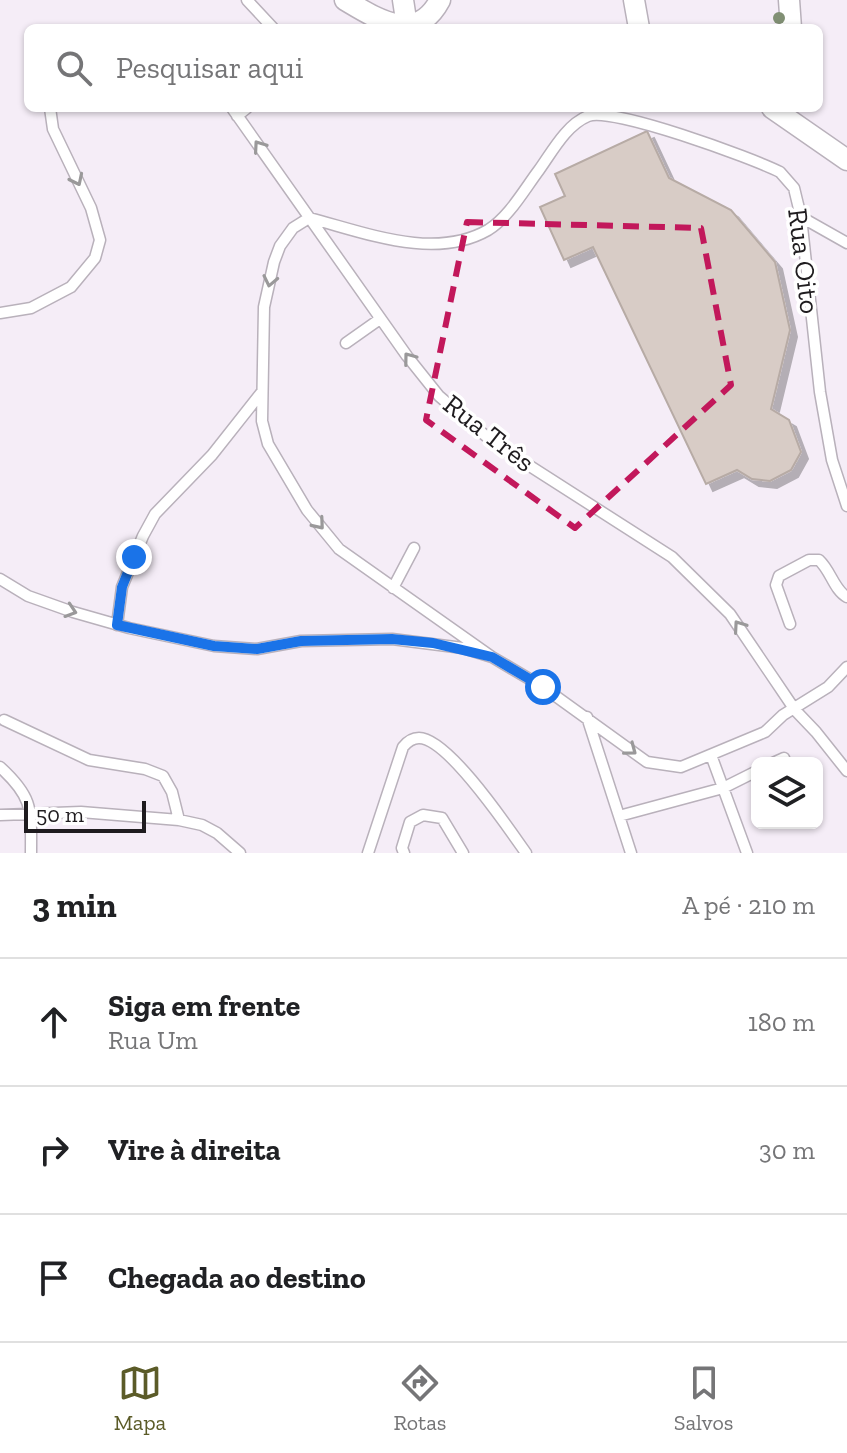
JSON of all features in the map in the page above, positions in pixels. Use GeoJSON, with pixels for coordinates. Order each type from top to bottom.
{"type":"FeatureCollection","features":[{"type":"Feature","properties":{"kind":"street"},"geometry":{"type":"LineString","coordinates":[[345,0],[383,20],[399,24]]}},
{"type":"Feature","properties":{"kind":"street"},"geometry":{"type":"LineString","coordinates":[[403,0],[407,24]]}},
{"type":"Feature","properties":{"kind":"street"},"geometry":{"type":"LineString","coordinates":[[412,24],[426,18],[440,0]]}},
{"type":"Feature","properties":{"kind":"street"},"geometry":{"type":"LineString","coordinates":[[634,0],[638,24]]}},
{"type":"Feature","properties":{"kind":"street"},"geometry":{"type":"LineString","coordinates":[[789,0],[791,24]]}},
{"type":"Feature","properties":{"kind":"street"},"geometry":{"type":"LineString","coordinates":[[800,118],[847,160]]}},
{"type":"Feature","properties":{"kind":"lane"},"geometry":{"type":"LineString","coordinates":[[247,0],[269,24]]}},
{"type":"Feature","properties":{"kind":"lane"},"geometry":{"type":"LineString","coordinates":[[0,313],[31,308],[71,287],[95,258],[100,240],[91,208],[53,129],[51,112]]}},
{"type":"Feature","properties":{"kind":"lane","name":"Rua Três"},"geometry":{"type":"LineString","coordinates":[[235,112],[380,319],[439,396],[494,443],[672,557],[730,614],[795,710],[847,771]]}},
{"type":"Feature","properties":{"kind":"lane","name":"Rua Oito"},"geometry":{"type":"LineString","coordinates":[[309,218],[404,241],[434,245],[465,240],[488,230],[503,218],[569,129],[589,115],[601,113],[653,126],[780,172],[794,188],[801,217],[820,392],[832,460],[847,506]]}},
{"type":"Feature","properties":{"kind":"lane"},"geometry":{"type":"LineString","coordinates":[[801,217],[847,243]]}},
{"type":"Feature","properties":{"kind":"lane"},"geometry":{"type":"LineString","coordinates":[[309,218],[293,228],[274,262],[264,307],[262,421],[268,444],[307,510],[339,549],[492,657],[587,717],[647,762],[681,767],[765,732],[783,715],[828,687],[847,667]]}},
{"type":"Feature","properties":{"kind":"lane"},"geometry":{"type":"LineString","coordinates":[[346,343],[380,319]]}},
{"type":"Feature","properties":{"kind":"lane"},"geometry":{"type":"LineString","coordinates":[[117,625],[122,587],[155,514],[212,455],[261,393]]}},
{"type":"Feature","properties":{"kind":"lane"},"geometry":{"type":"LineString","coordinates":[[393,588],[414,548]]}},
{"type":"Feature","properties":{"kind":"lane"},"geometry":{"type":"LineString","coordinates":[[790,624],[776,585],[779,576],[809,560],[819,560],[828,568],[840,594],[847,597]]}},
{"type":"Feature","properties":{"kind":"lane"},"geometry":{"type":"LineString","coordinates":[[0,579],[28,596],[117,625],[214,646],[257,649],[301,641],[392,639],[448,646],[492,657]]}},
{"type":"Feature","properties":{"kind":"lane"},"geometry":{"type":"LineString","coordinates":[[587,717],[631,853]]}},
{"type":"Feature","properties":{"kind":"lane"},"geometry":{"type":"LineString","coordinates":[[4,720],[89,760],[145,769],[163,776],[172,792],[179,820]]}},
{"type":"Feature","properties":{"kind":"lane"},"geometry":{"type":"LineString","coordinates":[[368,853],[403,747],[419,738],[428,740],[455,760],[526,853]]}},
{"type":"Feature","properties":{"kind":"lane"},"geometry":{"type":"LineString","coordinates":[[711,755],[747,853]]}},
{"type":"Feature","properties":{"kind":"lane"},"geometry":{"type":"LineString","coordinates":[[0,767],[23,791],[32,814],[31,853]]}},
{"type":"Feature","properties":{"kind":"lane"},"geometry":{"type":"LineString","coordinates":[[619,816],[723,788],[751,774]]}},
{"type":"Feature","properties":{"kind":"lane"},"geometry":{"type":"LineString","coordinates":[[0,815],[81,812],[179,820],[202,825],[217,833],[240,853]]}},
{"type":"Feature","properties":{"kind":"lane"},"geometry":{"type":"LineString","coordinates":[[404,853],[402,848],[410,822],[423,815],[442,818],[463,853]]}},
{"type":"Feature","properties":{"kind":"highlighted area"},"geometry":{"type":"Polygon","coordinates":[[[467,222],[701,228],[731,385],[575,528],[426,420],[467,222]]]}},
{"type":"Feature","properties":{"kind":"building"},"geometry":{"type":"Polygon","coordinates":[[[647,131],[669,178],[731,210],[775,262],[790,330],[771,409],[789,420],[801,452],[791,470],[770,481],[752,479],[737,470],[706,484],[593,247],[564,260],[540,207],[565,196],[555,174],[647,131]]]}},
{"type":"Feature","properties":{"kind":"route"},"geometry":{"type":"LineString","coordinates":[[134,557],[122,587],[117,625],[214,646],[257,649],[301,641],[392,639],[433,643],[492,657],[543,687]]}}]}
